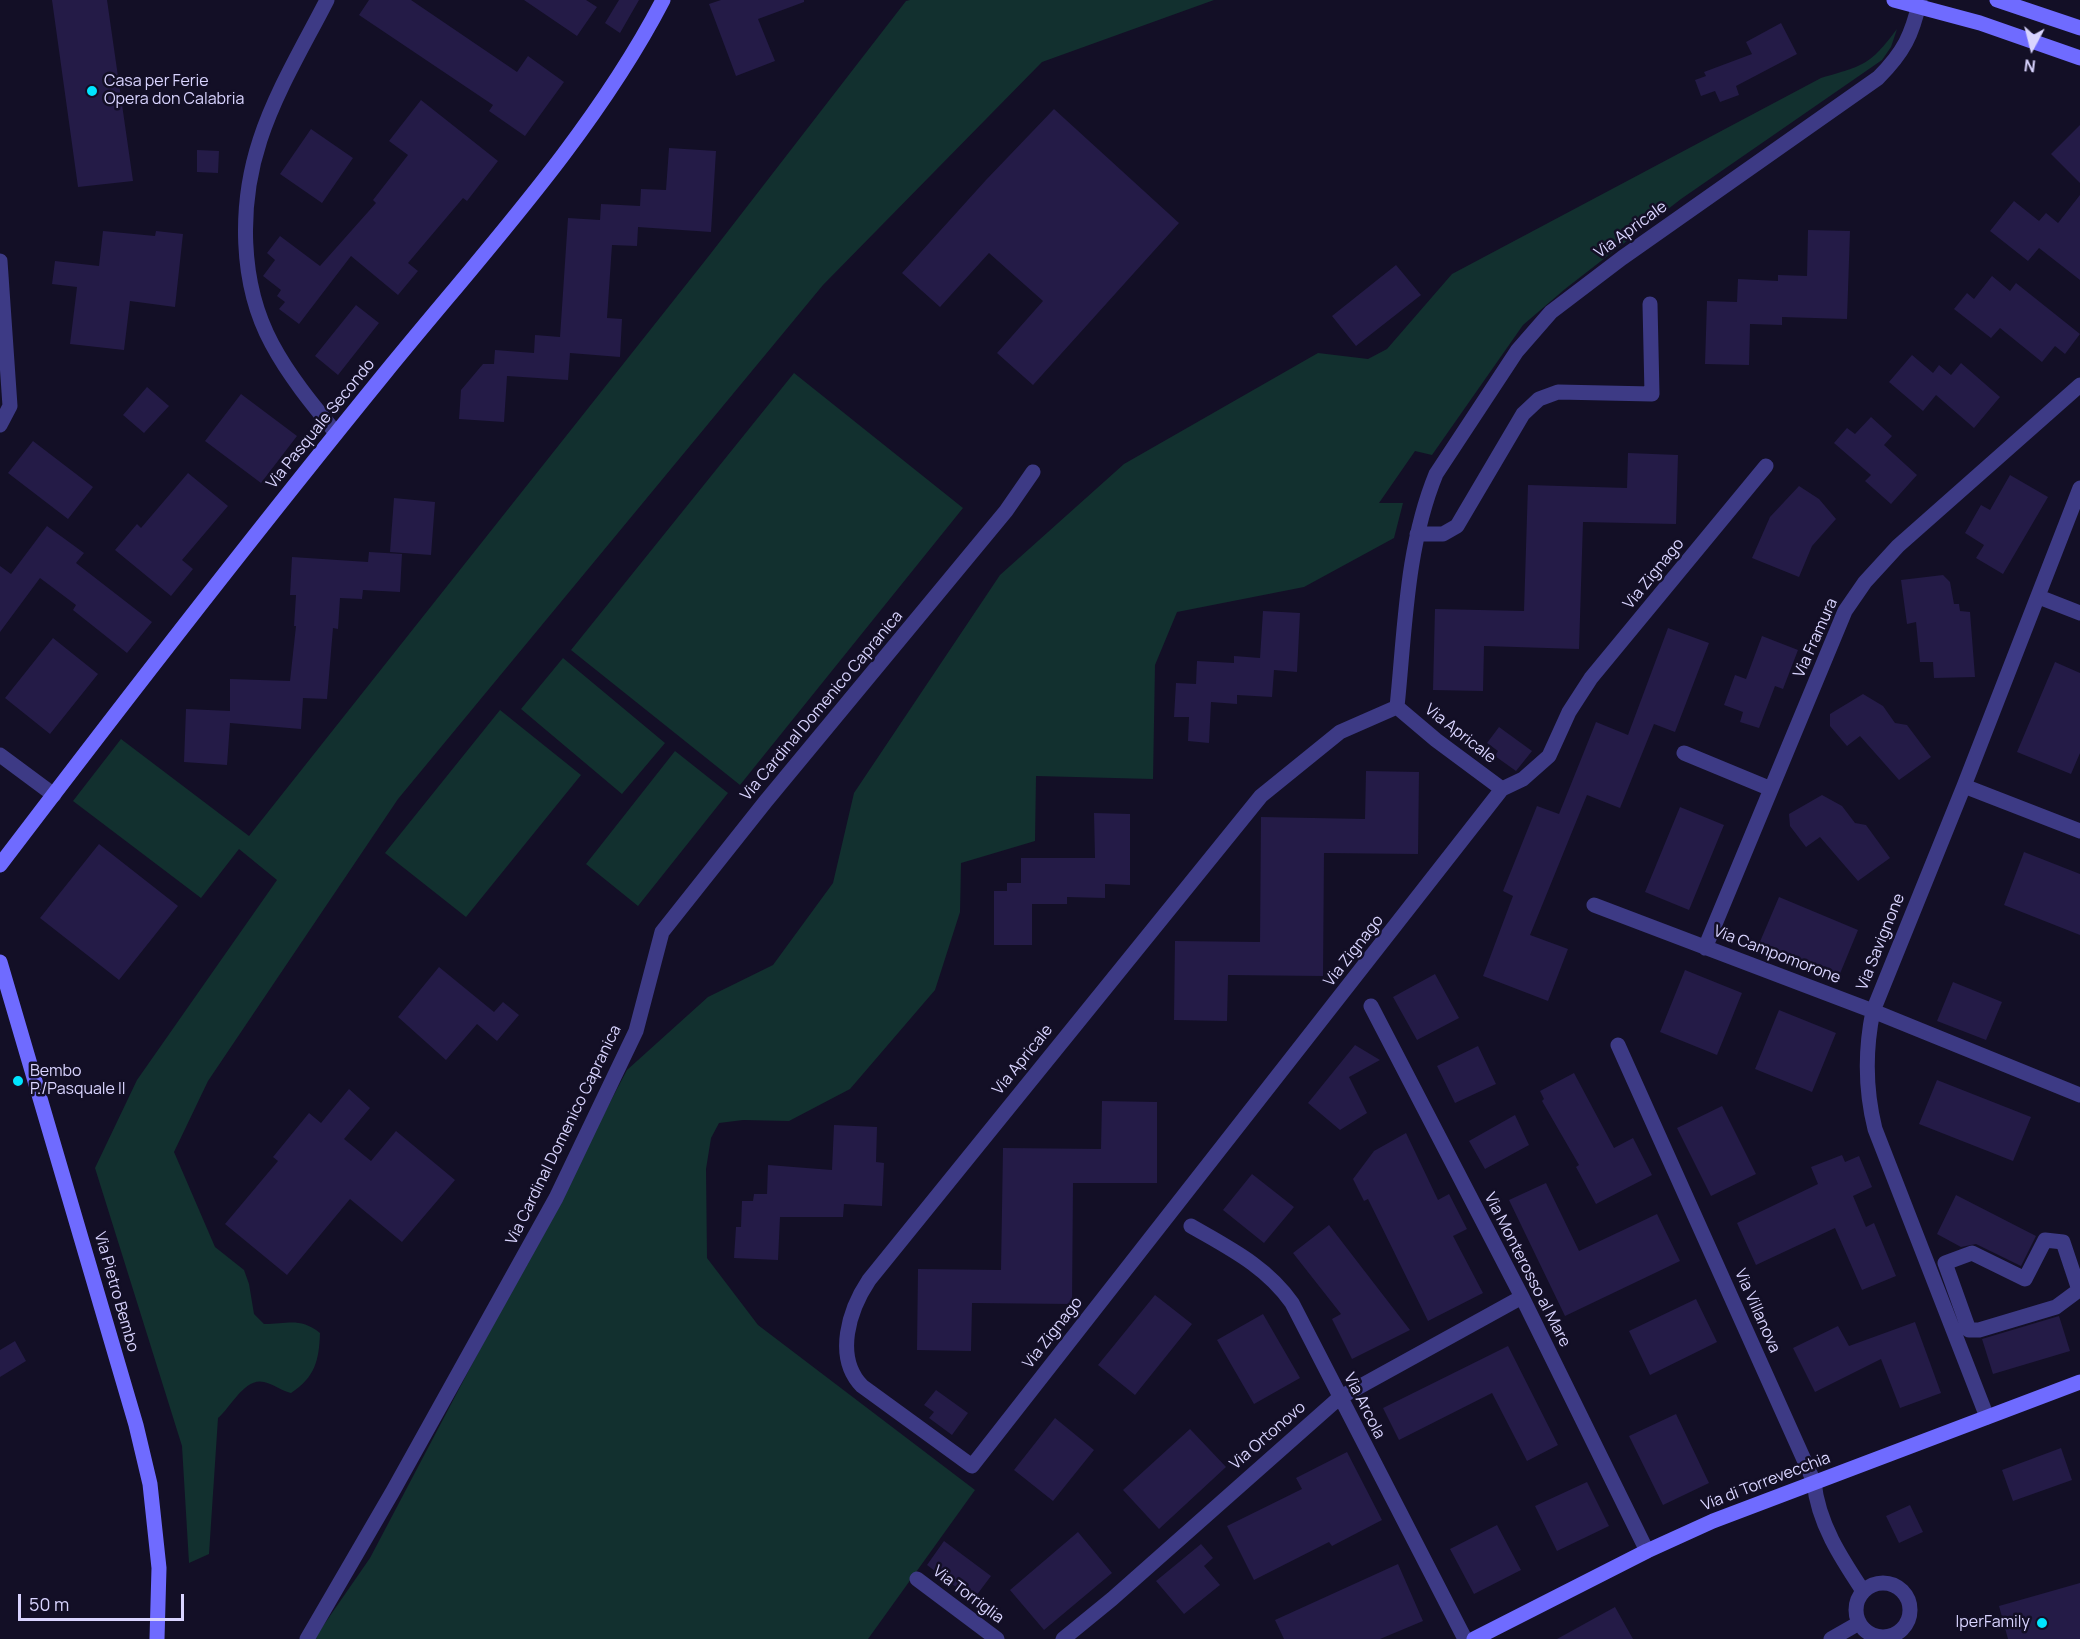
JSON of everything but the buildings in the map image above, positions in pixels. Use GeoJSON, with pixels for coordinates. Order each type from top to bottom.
{"type":"FeatureCollection","features":[{"type":"Feature","properties":{"kind":"street"},"geometry":{"type":"LineString","coordinates":[[327,0],[260,140],[250,182],[245,228],[251,284],[267,333],[298,385],[336,433]]}},
{"type":"Feature","properties":{"kind":"street","name":"Via Pasquale Secondo"},"geometry":{"type":"LineString","coordinates":[[0,865],[336,433],[593,114],[625,66],[663,0]]}},
{"type":"Feature","properties":{"kind":"street"},"geometry":{"type":"LineString","coordinates":[[1894,0],[1920,3],[2080,58]]}},
{"type":"Feature","properties":{"kind":"street"},"geometry":{"type":"LineString","coordinates":[[1997,0],[2080,28]]}},
{"type":"Feature","properties":{"kind":"street","name":"Via Apricale"},"geometry":{"type":"LineString","coordinates":[[1397,707],[1417,534],[1436,474],[1516,351],[1551,312],[1622,258],[1878,78],[1899,57],[1915,26],[1920,3]]}},
{"type":"Feature","properties":{"kind":"street"},"geometry":{"type":"LineString","coordinates":[[0,261],[10,406],[0,425]]}},
{"type":"Feature","properties":{"kind":"street"},"geometry":{"type":"LineString","coordinates":[[1417,534],[1443,534],[1457,526],[1523,414],[1539,399],[1558,392],[1652,394],[1650,304]]}},
{"type":"Feature","properties":{"kind":"street","name":"Via Framura"},"geometry":{"type":"LineString","coordinates":[[1705,948],[1730,883],[1845,611],[1865,582],[1898,546],[2080,385]]}},
{"type":"Feature","properties":{"kind":"street","name":"Via Zignago"},"geometry":{"type":"LineString","coordinates":[[972,1466],[1502,789],[1523,778],[1549,756],[1569,712],[1591,678],[1766,466]]}},
{"type":"Feature","properties":{"kind":"street","name":"Via Cardinal Domenico Capranica"},"geometry":{"type":"LineString","coordinates":[[307,1639],[393,1491],[556,1198],[636,1031],[662,932],[766,801],[1006,512],[1033,472]]}},
{"type":"Feature","properties":{"kind":"street","name":"Via Savignone"},"geometry":{"type":"LineString","coordinates":[[1987,1417],[1875,1129],[1867,1079],[1873,1011],[2039,597],[2080,488]]}},
{"type":"Feature","properties":{"kind":"street"},"geometry":{"type":"LineString","coordinates":[[2039,597],[2080,613]]}},
{"type":"Feature","properties":{"kind":"street","name":"Via Apricale"},"geometry":{"type":"LineString","coordinates":[[1397,707],[1436,740],[1502,789]]}},
{"type":"Feature","properties":{"kind":"street","name":"Via Apricale"},"geometry":{"type":"LineString","coordinates":[[972,1466],[862,1386],[854,1377],[848,1362],[847,1343],[851,1320],[860,1295],[1042,1064],[1262,796],[1340,732],[1397,707]]}},
{"type":"Feature","properties":{"kind":"street"},"geometry":{"type":"LineString","coordinates":[[1684,753],[1771,789]]}},
{"type":"Feature","properties":{"kind":"street"},"geometry":{"type":"LineString","coordinates":[[0,755],[54,795]]}},
{"type":"Feature","properties":{"kind":"street"},"geometry":{"type":"LineString","coordinates":[[1964,786],[2080,831]]}},
{"type":"Feature","properties":{"kind":"street","name":"Via Campomorone"},"geometry":{"type":"LineString","coordinates":[[1594,905],[1873,1011],[2080,1095]]}},
{"type":"Feature","properties":{"kind":"street","name":"Via Pietro Bembo"},"geometry":{"type":"LineString","coordinates":[[0,962],[136,1425],[150,1484],[159,1568],[157,1639]]}},
{"type":"Feature","properties":{"kind":"street","name":"Via Monterosso al Mare"},"geometry":{"type":"LineString","coordinates":[[1371,1006],[1522,1297],[1647,1551]]}},
{"type":"Feature","properties":{"kind":"street","name":"Via Villanova"},"geometry":{"type":"LineString","coordinates":[[1618,1045],[1814,1482],[1818,1508],[1840,1556],[1863,1591]]}},
{"type":"Feature","properties":{"kind":"street","name":"Via Arcola"},"geometry":{"type":"LineString","coordinates":[[1191,1226],[1245,1257],[1276,1282],[1299,1314],[1339,1398],[1465,1639]]}},
{"type":"Feature","properties":{"kind":"street"},"geometry":{"type":"LineString","coordinates":[[2045,1240],[2063,1242],[2079,1290],[2056,1307],[1979,1330],[1969,1330],[1945,1263],[1972,1252],[2025,1279],[2045,1240]]}},
{"type":"Feature","properties":{"kind":"street","name":"Via Ortonovo"},"geometry":{"type":"LineString","coordinates":[[1063,1639],[1112,1599],[1339,1398],[1522,1297]]}},
{"type":"Feature","properties":{"kind":"street","name":"Via di Torrevecchia"},"geometry":{"type":"LineString","coordinates":[[1474,1639],[1647,1551],[1713,1521],[2080,1382]]}},
{"type":"Feature","properties":{"kind":"street","name":"Via Torriglia"},"geometry":{"type":"LineString","coordinates":[[917,1579],[997,1639]]}},
{"type":"Feature","properties":{"kind":"street"},"geometry":{"type":"LineString","coordinates":[[1890,1584],[1898,1587],[1909,1602],[1911,1611],[1905,1626],[1899,1632],[1884,1638],[1870,1634],[1859,1623],[1856,1607],[1863,1591],[1871,1586],[1890,1584]]}},
{"type":"Feature","properties":{"kind":"street"},"geometry":{"type":"LineString","coordinates":[[1831,1639],[1859,1623]]}},
{"type":"Feature","properties":{"kind":"green space"},"geometry":{"type":"Polygon","coordinates":[[[1214,0],[1042,62],[823,285],[398,799],[208,1081],[174,1152],[215,1247],[244,1270],[254,1314],[264,1324],[300,1323],[320,1333],[314,1368],[299,1387],[291,1393],[264,1382],[251,1384],[218,1418],[209,1554],[189,1563],[182,1446],[95,1168],[137,1080],[277,880],[239,849],[201,898],[73,801],[121,739],[249,836],[708,257],[906,1],[1214,0]]]}},
{"type":"Feature","properties":{"kind":"green space"},"geometry":{"type":"Polygon","coordinates":[[[1897,29],[1891,47],[1882,60],[1681,199],[1565,289],[1523,325],[1432,455],[1415,451],[1379,503],[1403,503],[1394,538],[1304,587],[1177,612],[1155,665],[1153,779],[1036,776],[1035,841],[961,863],[960,912],[935,990],[850,1089],[789,1121],[743,1120],[719,1123],[711,1138],[706,1169],[707,1258],[758,1325],[975,1490],[868,1639],[314,1639],[370,1558],[627,1070],[708,997],[773,965],[833,883],[854,793],[1000,575],[1124,464],[1318,353],[1368,359],[1387,349],[1452,274],[1821,78],[1857,67],[1880,50],[1897,29]]]}},
{"type":"Feature","properties":{"kind":"green space"},"geometry":{"type":"Polygon","coordinates":[[[794,373],[963,508],[740,785],[571,650],[794,373]]]}},
{"type":"Feature","properties":{"kind":"green space"},"geometry":{"type":"Polygon","coordinates":[[[563,658],[665,743],[622,794],[521,709],[563,658]]]}},
{"type":"Feature","properties":{"kind":"green space"},"geometry":{"type":"Polygon","coordinates":[[[500,710],[581,775],[466,917],[385,853],[500,710]]]}},
{"type":"Feature","properties":{"kind":"green space"},"geometry":{"type":"Polygon","coordinates":[[[675,751],[728,793],[638,906],[586,864],[675,751]]]}},
{"type":"Feature","properties":{"kind":"place","name":"Casa per Ferie Opera don Calabria"},"geometry":{"type":"Point","coordinates":[92,91]}},
{"type":"Feature","properties":{"kind":"place","name":"Bembo P./Pasquale II"},"geometry":{"type":"Point","coordinates":[18,1081]}},
{"type":"Feature","properties":{"kind":"place","name":"IperFamily"},"geometry":{"type":"Point","coordinates":[2042,1623]}}]}
